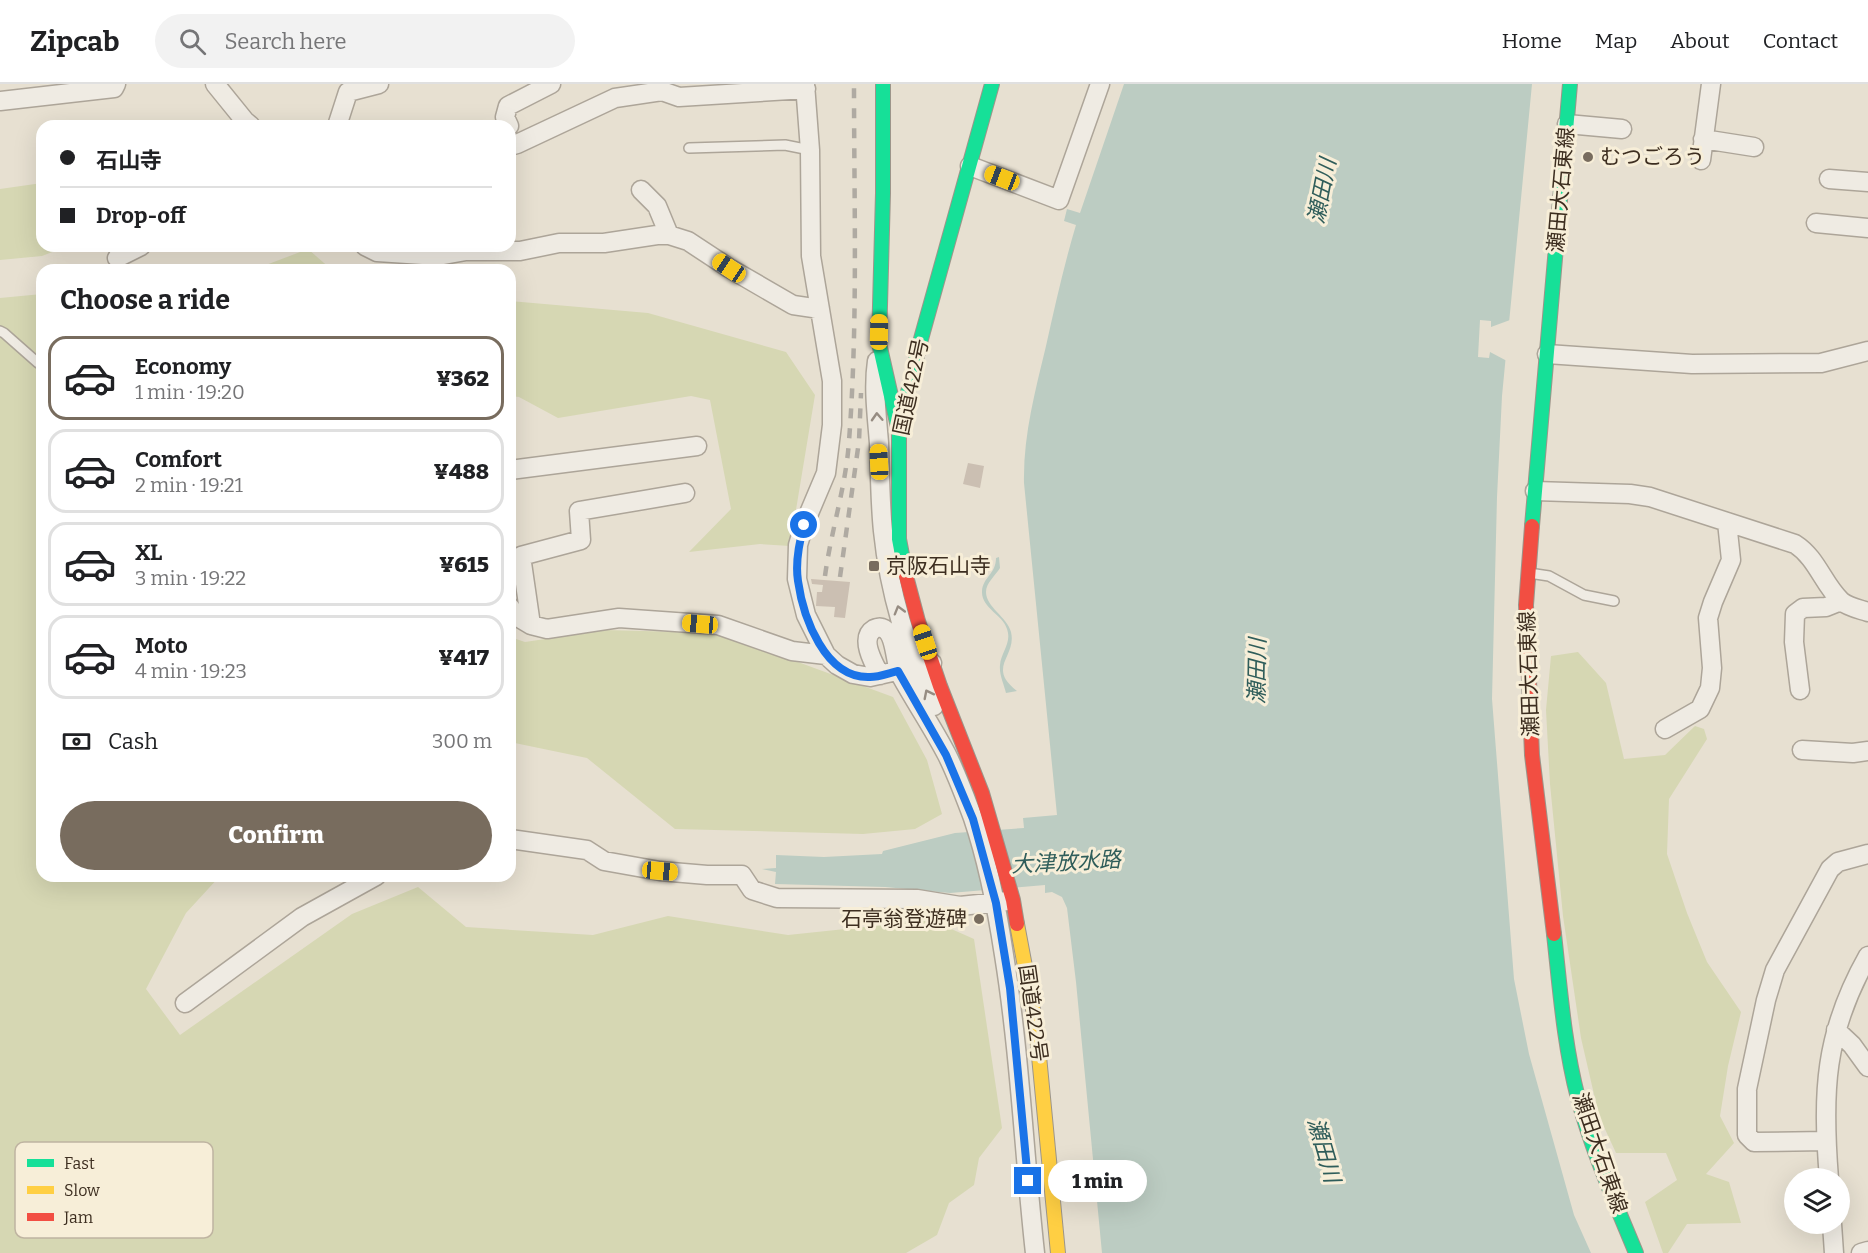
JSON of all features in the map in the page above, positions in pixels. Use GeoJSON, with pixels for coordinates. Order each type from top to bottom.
{"type":"FeatureCollection","features":[{"type":"Feature","properties":{"kind":"main road"},"geometry":{"type":"LineString","coordinates":[[883,84],[879,343],[899,429]]}},
{"type":"Feature","properties":{"kind":"main road","name":"国道422号"},"geometry":{"type":"LineString","coordinates":[[924,664],[899,539],[899,429],[921,339],[992,84]]}},
{"type":"Feature","properties":{"kind":"main road","name":"瀬田大石東線"},"geometry":{"type":"LineString","coordinates":[[1570,84],[1526,604],[1532,755],[1554,952],[1578,1097],[1602,1170],[1636,1253]]}},
{"type":"Feature","properties":{"kind":"main road","name":"国道422号"},"geometry":{"type":"LineString","coordinates":[[967,753],[993,827],[1007,899],[1025,959],[1036,1025],[1058,1253]]}},
{"type":"Feature","properties":{"kind":"street"},"geometry":{"type":"LineString","coordinates":[[0,101],[114,88],[116,84]]}},
{"type":"Feature","properties":{"kind":"street"},"geometry":{"type":"LineString","coordinates":[[215,84],[244,120]]}},
{"type":"Feature","properties":{"kind":"street"},"geometry":{"type":"LineString","coordinates":[[339,120],[348,88],[380,84]]}},
{"type":"Feature","properties":{"kind":"street"},"geometry":{"type":"LineString","coordinates":[[506,120],[508,106],[551,84]]}},
{"type":"Feature","properties":{"kind":"street"},"geometry":{"type":"LineString","coordinates":[[970,166],[1059,200],[1100,84]]}},
{"type":"Feature","properties":{"kind":"street"},"geometry":{"type":"LineString","coordinates":[[1701,160],[1712,84]]}},
{"type":"Feature","properties":{"kind":"street"},"geometry":{"type":"LineString","coordinates":[[516,134],[615,98],[673,89],[679,97],[805,86],[810,150],[811,256],[832,381],[832,425],[826,473],[798,545],[797,579],[806,615],[826,655],[837,665],[853,674],[870,677],[924,664]]}},
{"type":"Feature","properties":{"kind":"street"},"geometry":{"type":"LineString","coordinates":[[1567,124],[1622,129]]}},
{"type":"Feature","properties":{"kind":"street"},"geometry":{"type":"LineString","coordinates":[[1703,139],[1754,147]]}},
{"type":"Feature","properties":{"kind":"street"},"geometry":{"type":"LineString","coordinates":[[1835,177],[1868,182]]}},
{"type":"Feature","properties":{"kind":"street"},"geometry":{"type":"LineString","coordinates":[[641,190],[657,206],[669,235]]}},
{"type":"Feature","properties":{"kind":"street"},"geometry":{"type":"LineString","coordinates":[[1816,223],[1868,228]]}},
{"type":"Feature","properties":{"kind":"street"},"geometry":{"type":"LineString","coordinates":[[516,251],[559,243],[604,243],[669,235],[688,241],[793,305],[819,309]]}},
{"type":"Feature","properties":{"kind":"street"},"geometry":{"type":"LineString","coordinates":[[117,258],[129,252]]}},
{"type":"Feature","properties":{"kind":"street"},"geometry":{"type":"LineString","coordinates":[[417,252],[438,256],[457,252]]}},
{"type":"Feature","properties":{"kind":"street"},"geometry":{"type":"LineString","coordinates":[[879,343],[876,369],[883,531],[896,600],[924,664],[922,684],[947,732],[967,753]]}},
{"type":"Feature","properties":{"kind":"street"},"geometry":{"type":"LineString","coordinates":[[1547,354],[1692,364],[1821,363],[1868,351]]}},
{"type":"Feature","properties":{"kind":"street"},"geometry":{"type":"LineString","coordinates":[[516,469],[697,446]]}},
{"type":"Feature","properties":{"kind":"street"},"geometry":{"type":"LineString","coordinates":[[1535,491],[1630,494],[1650,497],[1795,544],[1803,549],[1840,601],[1868,612]]}},
{"type":"Feature","properties":{"kind":"street"},"geometry":{"type":"LineString","coordinates":[[531,625],[521,556],[581,540],[579,511],[685,493]]}},
{"type":"Feature","properties":{"kind":"street"},"geometry":{"type":"LineString","coordinates":[[1665,729],[1701,709],[1710,688],[1712,668],[1708,618],[1731,560],[1727,522]]}},
{"type":"Feature","properties":{"kind":"street"},"geometry":{"type":"LineString","coordinates":[[1800,690],[1794,642],[1795,614],[1803,608],[1826,607],[1840,601]]}},
{"type":"Feature","properties":{"kind":"street"},"geometry":{"type":"LineString","coordinates":[[516,616],[531,625],[547,629],[619,618],[718,625],[792,651],[826,655]]}},
{"type":"Feature","properties":{"kind":"street"},"geometry":{"type":"LineString","coordinates":[[880,675],[872,659],[868,643],[868,636],[872,630],[877,628],[888,631],[892,637],[898,671],[946,755],[1007,899],[1012,1009],[1035,1253]]}},
{"type":"Feature","properties":{"kind":"street"},"geometry":{"type":"LineString","coordinates":[[1802,750],[1853,753],[1868,751]]}},
{"type":"Feature","properties":{"kind":"street"},"geometry":{"type":"LineString","coordinates":[[516,839],[587,850],[604,861],[660,871],[741,875],[752,890],[777,898],[917,899],[960,906],[1007,899]]}},
{"type":"Feature","properties":{"kind":"street"},"geometry":{"type":"LineString","coordinates":[[1826,1141],[1754,1142],[1747,1135],[1747,1089],[1766,1000],[1775,970],[1830,869],[1838,861],[1868,854]]}},
{"type":"Feature","properties":{"kind":"street"},"geometry":{"type":"LineString","coordinates":[[185,1003],[302,916],[365,882]]}},
{"type":"Feature","properties":{"kind":"street"},"geometry":{"type":"LineString","coordinates":[[1828,1168],[1827,1076],[1836,1030],[1853,983],[1868,956]]}},
{"type":"Feature","properties":{"kind":"street"},"geometry":{"type":"LineString","coordinates":[[1836,1030],[1868,1067]]}},
{"type":"Feature","properties":{"kind":"street"},"geometry":{"type":"LineString","coordinates":[[1833,1234],[1834,1253]]}},
{"type":"Feature","properties":{"kind":"street"},"geometry":{"type":"LineString","coordinates":[[1861,1253],[1868,1251]]}},
{"type":"Feature","properties":{"kind":"lane"},"geometry":{"type":"LineString","coordinates":[[689,148],[785,145],[810,150]]}},
{"type":"Feature","properties":{"kind":"lane"},"geometry":{"type":"LineString","coordinates":[[0,331],[36,361]]}},
{"type":"Feature","properties":{"kind":"lane"},"geometry":{"type":"LineString","coordinates":[[1528,573],[1549,576],[1584,595],[1614,601]]}},
{"type":"Feature","properties":{"kind":"green space"},"geometry":{"type":"Polygon","coordinates":[[[36,184],[36,252],[52,252],[42,256],[0,260],[0,189],[36,184]]]}},
{"type":"Feature","properties":{"kind":"green space"},"geometry":{"type":"Polygon","coordinates":[[[300,252],[311,252],[325,264],[269,264],[300,252]]]}},
{"type":"Feature","properties":{"kind":"green space"},"geometry":{"type":"Polygon","coordinates":[[[36,295],[36,882],[214,882],[186,913],[146,989],[180,1035],[352,914],[418,887],[466,927],[593,935],[668,916],[788,935],[931,920],[974,939],[1002,1128],[979,1158],[974,1185],[949,1203],[937,1235],[906,1253],[0,1253],[0,298],[36,295]]]}},
{"type":"Feature","properties":{"kind":"green space"},"geometry":{"type":"Polygon","coordinates":[[[516,302],[648,313],[786,352],[815,395],[790,546],[760,544],[689,552],[731,509],[710,400],[691,396],[558,418],[516,397],[516,302]]]}},
{"type":"Feature","properties":{"kind":"green space"},"geometry":{"type":"Polygon","coordinates":[[[605,630],[719,633],[893,697],[927,760],[942,814],[915,829],[863,834],[675,829],[587,758],[516,743],[516,639],[525,642],[605,630]]]}},
{"type":"Feature","properties":{"kind":"green space"},"geometry":{"type":"Polygon","coordinates":[[[1578,652],[1606,683],[1624,759],[1665,755],[1695,726],[1704,729],[1707,739],[1669,799],[1667,854],[1707,962],[1741,1012],[1728,1066],[1720,1116],[1734,1143],[1706,1174],[1729,1182],[1741,1223],[1687,1224],[1668,1253],[1663,1253],[1645,1202],[1677,1180],[1666,1153],[1616,1153],[1599,1116],[1581,1038],[1563,916],[1550,784],[1546,710],[1551,656],[1578,652]]]}},
{"type":"Feature","properties":{"kind":"water"},"geometry":{"type":"Polygon","coordinates":[[[1124,84],[1532,84],[1502,396],[1492,699],[1514,979],[1529,1054],[1574,1215],[1591,1253],[1102,1253],[1076,982],[1067,908],[1062,897],[1052,892],[1045,893],[1045,885],[950,893],[885,887],[775,884],[776,872],[762,869],[776,868],[776,855],[824,857],[882,854],[883,851],[955,833],[1024,828],[1023,818],[1057,815],[1024,483],[1025,448],[1030,414],[1076,225],[1064,221],[1067,209],[1080,213],[1124,84]]]}},
{"type":"Feature","properties":{"kind":"water"},"geometry":{"type":"Polygon","coordinates":[[[999,557],[1000,568],[989,583],[986,592],[989,602],[1011,632],[1012,641],[1003,668],[1008,683],[1017,691],[1006,693],[1000,669],[1008,639],[1007,629],[988,607],[982,591],[994,568],[996,558],[999,557]]]}},
{"type":"Feature","properties":{"kind":"pier"},"geometry":{"type":"Polygon","coordinates":[[[1480,320],[1491,321],[1491,327],[1510,320],[1507,361],[1490,352],[1489,358],[1478,357],[1480,320]]]}},
{"type":"Feature","properties":{"kind":"building"},"geometry":{"type":"Polygon","coordinates":[[[968,463],[984,466],[980,488],[963,484],[968,463]]]}},
{"type":"Feature","properties":{"kind":"building"},"geometry":{"type":"Polygon","coordinates":[[[811,579],[850,582],[845,618],[834,617],[835,607],[816,606],[817,592],[822,592],[823,585],[812,584],[811,579]]]}},
{"type":"Feature","properties":{"kind":"railway"},"geometry":{"type":"LineString","coordinates":[[825,576],[842,492],[852,397],[855,263],[854,84]]}},
{"type":"Feature","properties":{"kind":"railway"},"geometry":{"type":"LineString","coordinates":[[840,577],[859,441],[861,393]]}},
{"type":"Feature","properties":{"kind":"traffic: fast"},"geometry":{"type":"LineString","coordinates":[[883,84],[879,343],[898,427]]}},
{"type":"Feature","properties":{"kind":"traffic: fast"},"geometry":{"type":"LineString","coordinates":[[906,576],[899,539],[899,429],[921,339],[992,84]]}},
{"type":"Feature","properties":{"kind":"traffic: fast"},"geometry":{"type":"LineString","coordinates":[[1532,526],[1570,84]]}},
{"type":"Feature","properties":{"kind":"traffic: fast"},"geometry":{"type":"LineString","coordinates":[[1554,934],[1566,1037],[1578,1098],[1597,1157],[1636,1253]]}},
{"type":"Feature","properties":{"kind":"traffic: slow"},"geometry":{"type":"LineString","coordinates":[[1017,924],[1036,1025],[1058,1253]]}},
{"type":"Feature","properties":{"kind":"traffic: jam"},"geometry":{"type":"LineString","coordinates":[[1532,526],[1526,605],[1532,755],[1554,934]]}},
{"type":"Feature","properties":{"kind":"traffic: jam"},"geometry":{"type":"LineString","coordinates":[[906,576],[918,621],[940,686],[982,793],[1013,900],[1017,924]]}},
{"type":"Feature","properties":{"kind":"place","name":"むつごろう"},"geometry":{"type":"Point","coordinates":[1588,157]}},
{"type":"Feature","properties":{"kind":"place","name":"京阪石山寺"},"geometry":{"type":"Point","coordinates":[874,566]}},
{"type":"Feature","properties":{"kind":"place","name":"石亭翁登遊碑"},"geometry":{"type":"Point","coordinates":[979,919]}},
{"type":"Feature","properties":{"kind":"route"},"geometry":{"type":"LineString","coordinates":[[804,525],[798,545],[797,579],[806,615],[826,655],[837,665],[853,674],[870,677],[898,671],[946,755],[973,819],[996,903],[1010,988],[1028,1181]]}},
{"type":"Feature","properties":{"kind":"water label","name":"瀬田川"},"geometry":{"type":"Point","coordinates":[1322,191]}},
{"type":"Feature","properties":{"kind":"water label","name":"瀬田川"},"geometry":{"type":"Point","coordinates":[1257,671]}},
{"type":"Feature","properties":{"kind":"water label","name":"大津放水路"},"geometry":{"type":"Point","coordinates":[1066,862]}},
{"type":"Feature","properties":{"kind":"water label","name":"瀬田川"},"geometry":{"type":"Point","coordinates":[1324,1150]}}]}
